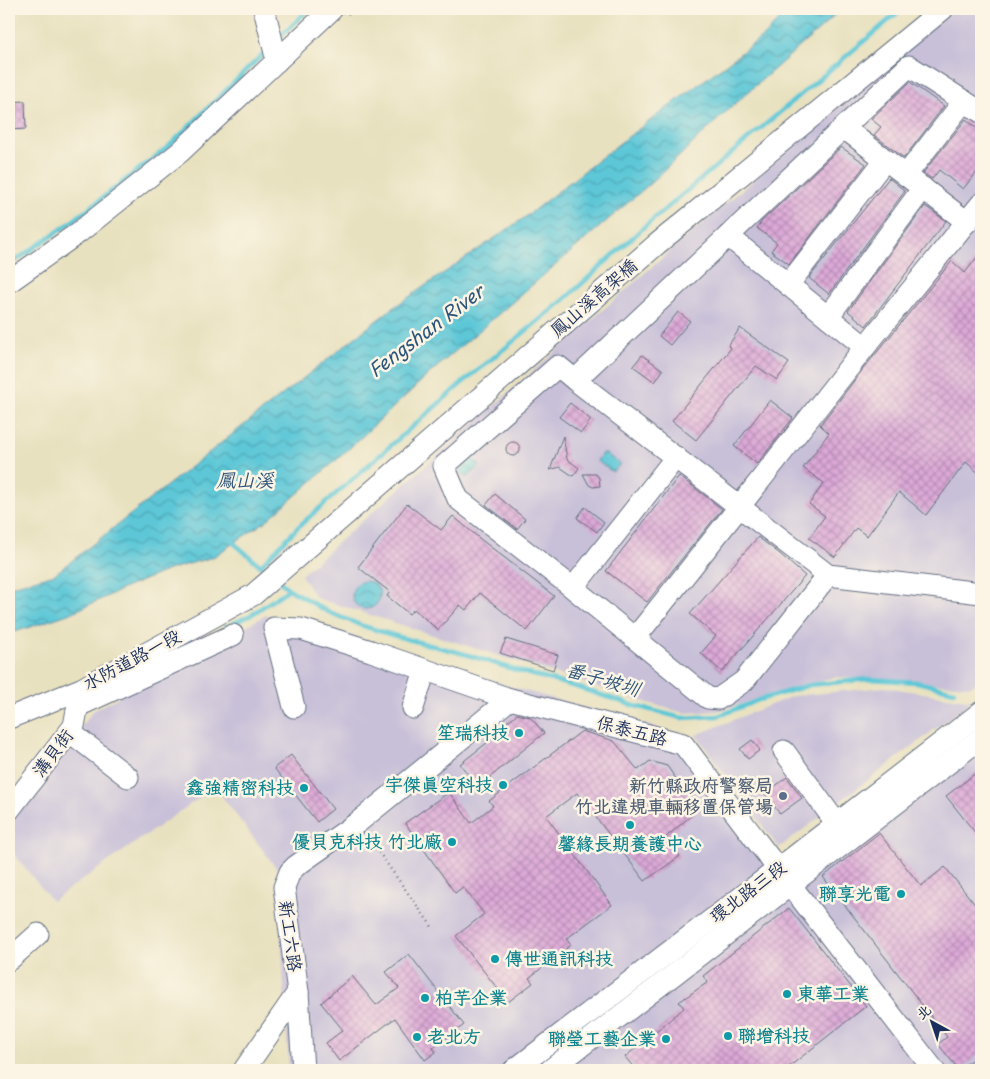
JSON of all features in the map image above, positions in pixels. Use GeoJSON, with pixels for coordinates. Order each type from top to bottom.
{"type":"FeatureCollection","features":[{"type":"Feature","properties":{"kind":"street"},"geometry":{"type":"LineString","coordinates":[[264,9],[277,61]]}},
{"type":"Feature","properties":{"kind":"street"},"geometry":{"type":"LineString","coordinates":[[9,282],[78,233],[180,152],[332,9]]}},
{"type":"Feature","properties":{"kind":"street","name":"鳳山溪高架橋"},"geometry":{"type":"LineString","coordinates":[[252,595],[657,244],[943,9]]}},
{"type":"Feature","properties":{"kind":"street"},"geometry":{"type":"LineString","coordinates":[[575,380],[910,66],[973,107],[914,182],[828,317]]}},
{"type":"Feature","properties":{"kind":"street"},"geometry":{"type":"LineString","coordinates":[[844,128],[967,222]]}},
{"type":"Feature","properties":{"kind":"street"},"geometry":{"type":"LineString","coordinates":[[788,284],[885,160]]}},
{"type":"Feature","properties":{"kind":"street"},"geometry":{"type":"LineString","coordinates":[[635,638],[865,347],[981,204]]}},
{"type":"Feature","properties":{"kind":"street"},"geometry":{"type":"LineString","coordinates":[[728,236],[865,347]]}},
{"type":"Feature","properties":{"kind":"street"},"geometry":{"type":"LineString","coordinates":[[828,575],[744,681],[718,699],[708,698],[573,588],[458,499],[444,466],[558,366],[828,575],[981,593]]}},
{"type":"Feature","properties":{"kind":"street"},"geometry":{"type":"LineString","coordinates":[[573,588],[676,457]]}},
{"type":"Feature","properties":{"kind":"street","name":"水防道路一段"},"geometry":{"type":"LineString","coordinates":[[9,718],[79,697],[252,595]]}},
{"type":"Feature","properties":{"kind":"street","name":"保泰五路"},"geometry":{"type":"LineString","coordinates":[[294,707],[274,628],[301,629],[510,699],[683,744],[934,1070]]}},
{"type":"Feature","properties":{"kind":"street"},"geometry":{"type":"LineString","coordinates":[[79,697],[233,635]]}},
{"type":"Feature","properties":{"kind":"street"},"geometry":{"type":"LineString","coordinates":[[413,708],[425,670]]}},
{"type":"Feature","properties":{"kind":"street","name":"溝貝街"},"geometry":{"type":"LineString","coordinates":[[9,810],[74,726],[79,697]]}},
{"type":"Feature","properties":{"kind":"street","name":"新工六路"},"geometry":{"type":"LineString","coordinates":[[302,1070],[298,992],[284,887],[290,872],[357,823],[510,699]]}},
{"type":"Feature","properties":{"kind":"street","name":"環北路三段"},"geometry":{"type":"LineString","coordinates":[[550,1070],[784,877],[837,824],[981,712]]}},
{"type":"Feature","properties":{"kind":"street"},"geometry":{"type":"LineString","coordinates":[[70,732],[128,777]]}},
{"type":"Feature","properties":{"kind":"street","name":"環北路三段"},"geometry":{"type":"LineString","coordinates":[[514,1070],[981,738]]}},
{"type":"Feature","properties":{"kind":"street"},"geometry":{"type":"LineString","coordinates":[[784,751],[837,824]]}},
{"type":"Feature","properties":{"kind":"street"},"geometry":{"type":"LineString","coordinates":[[9,960],[38,934]]}},
{"type":"Feature","properties":{"kind":"street"},"geometry":{"type":"LineString","coordinates":[[244,1070],[298,992]]}},
{"type":"Feature","properties":{"kind":"path"},"geometry":{"type":"LineString","coordinates":[[357,823],[433,928]]}},
{"type":"Feature","properties":{"kind":"shaded area"},"geometry":{"type":"Polygon","coordinates":[[[954,9],[981,9],[981,679],[971,686],[834,677],[717,711],[684,713],[316,598],[301,575],[669,252],[954,9]]]}},
{"type":"Feature","properties":{"kind":"shaded area"},"geometry":{"type":"Polygon","coordinates":[[[266,615],[308,622],[512,687],[685,736],[788,869],[981,722],[981,1070],[289,1070],[277,869],[215,787],[52,901],[9,848],[9,822],[93,711],[266,615]]]}},
{"type":"Feature","properties":{"kind":"shaded area"},"geometry":{"type":"Polygon","coordinates":[[[885,687],[972,701],[779,848],[696,735],[793,696],[885,687]]]}},
{"type":"Feature","properties":{"kind":"water","name":"鳳山溪"},"geometry":{"type":"Polygon","coordinates":[[[789,9],[839,9],[830,20],[730,108],[653,181],[430,373],[341,456],[266,521],[213,557],[168,570],[71,613],[9,634],[9,587],[55,574],[390,310],[524,218],[620,143],[765,35],[789,9]]]}},
{"type":"Feature","properties":{"kind":"water"},"geometry":{"type":"Polygon","coordinates":[[[603,452],[620,464],[613,472],[597,461],[603,452]]]}},
{"type":"Feature","properties":{"kind":"water"},"geometry":{"type":"Polygon","coordinates":[[[472,458],[480,466],[466,478],[459,470],[472,458]]]}},
{"type":"Feature","properties":{"kind":"water"},"geometry":{"type":"Polygon","coordinates":[[[366,581],[376,585],[380,595],[376,605],[366,609],[356,605],[352,595],[356,585],[366,581]]]}},
{"type":"Feature","properties":{"kind":"building"},"geometry":{"type":"Polygon","coordinates":[[[910,82],[944,106],[904,158],[874,135],[881,127],[871,119],[910,82]]]}},
{"type":"Feature","properties":{"kind":"building"},"geometry":{"type":"Polygon","coordinates":[[[25,101],[26,129],[9,130],[9,102],[25,101]]]}},
{"type":"Feature","properties":{"kind":"building"},"geometry":{"type":"Polygon","coordinates":[[[966,119],[981,132],[981,167],[963,189],[939,170],[932,179],[923,173],[966,119]]]}},
{"type":"Feature","properties":{"kind":"building"},"geometry":{"type":"Polygon","coordinates":[[[841,147],[866,164],[789,264],[771,251],[777,243],[757,228],[762,221],[841,147]]]}},
{"type":"Feature","properties":{"kind":"building"},"geometry":{"type":"Polygon","coordinates":[[[889,178],[905,191],[829,294],[809,278],[889,178]]]}},
{"type":"Feature","properties":{"kind":"building"},"geometry":{"type":"Polygon","coordinates":[[[925,206],[946,221],[866,326],[848,311],[925,206]]]}},
{"type":"Feature","properties":{"kind":"building"},"geometry":{"type":"Polygon","coordinates":[[[981,252],[981,475],[966,462],[926,515],[899,492],[867,536],[856,528],[835,557],[809,538],[825,516],[809,504],[824,483],[803,468],[829,433],[820,425],[952,261],[965,273],[981,252]]]}},
{"type":"Feature","properties":{"kind":"building"},"geometry":{"type":"Polygon","coordinates":[[[678,312],[690,321],[670,345],[659,336],[678,312]]]}},
{"type":"Feature","properties":{"kind":"building"},"geometry":{"type":"Polygon","coordinates":[[[740,328],[789,363],[777,380],[756,366],[696,440],[672,421],[731,348],[728,346],[740,328]]]}},
{"type":"Feature","properties":{"kind":"building"},"geometry":{"type":"Polygon","coordinates":[[[642,355],[663,370],[655,382],[633,366],[642,355]]]}},
{"type":"Feature","properties":{"kind":"building"},"geometry":{"type":"Polygon","coordinates":[[[770,400],[793,418],[757,464],[734,446],[770,400]]]}},
{"type":"Feature","properties":{"kind":"building"},"geometry":{"type":"Polygon","coordinates":[[[570,403],[591,420],[581,433],[559,417],[570,403]]]}},
{"type":"Feature","properties":{"kind":"building"},"geometry":{"type":"Polygon","coordinates":[[[563,436],[567,459],[579,468],[573,476],[560,467],[550,470],[563,436]]]}},
{"type":"Feature","properties":{"kind":"building"},"geometry":{"type":"Polygon","coordinates":[[[510,442],[516,442],[520,449],[516,456],[510,456],[506,452],[506,446],[510,442]]]}},
{"type":"Feature","properties":{"kind":"building"},"geometry":{"type":"Polygon","coordinates":[[[583,474],[596,474],[599,478],[600,486],[593,487],[589,485],[583,474]]]}},
{"type":"Feature","properties":{"kind":"building"},"geometry":{"type":"Polygon","coordinates":[[[679,476],[722,509],[647,602],[606,571],[679,476]]]}},
{"type":"Feature","properties":{"kind":"building"},"geometry":{"type":"Polygon","coordinates":[[[495,494],[525,519],[517,529],[486,505],[495,494]]]}},
{"type":"Feature","properties":{"kind":"building"},"geometry":{"type":"Polygon","coordinates":[[[407,504],[441,530],[453,516],[554,596],[527,631],[480,593],[466,610],[460,605],[438,630],[414,609],[409,614],[387,596],[390,592],[358,567],[407,504]]]}},
{"type":"Feature","properties":{"kind":"building"},"geometry":{"type":"Polygon","coordinates":[[[585,507],[604,522],[597,532],[577,518],[585,507]]]}},
{"type":"Feature","properties":{"kind":"building"},"geometry":{"type":"Polygon","coordinates":[[[758,537],[805,576],[722,672],[701,653],[716,636],[690,614],[758,537]]]}},
{"type":"Feature","properties":{"kind":"building"},"geometry":{"type":"Polygon","coordinates":[[[506,639],[558,655],[553,670],[500,653],[506,639]]]}},
{"type":"Feature","properties":{"kind":"building"},"geometry":{"type":"Polygon","coordinates":[[[517,714],[530,717],[544,733],[478,787],[460,764],[497,735],[494,732],[517,714]]]}},
{"type":"Feature","properties":{"kind":"building"},"geometry":{"type":"Polygon","coordinates":[[[582,731],[614,741],[638,770],[650,761],[667,766],[698,810],[666,837],[680,856],[645,881],[577,793],[546,816],[612,905],[566,939],[571,945],[529,978],[533,983],[508,1002],[456,936],[484,914],[463,887],[455,893],[405,823],[449,792],[471,823],[493,806],[489,801],[582,731]]]}},
{"type":"Feature","properties":{"kind":"building"},"geometry":{"type":"Polygon","coordinates":[[[752,740],[760,750],[748,759],[740,749],[752,740]]]}},
{"type":"Feature","properties":{"kind":"building","name":"鑫強精密科技"},"geometry":{"type":"Polygon","coordinates":[[[291,755],[333,809],[317,822],[274,768],[291,755]]]}},
{"type":"Feature","properties":{"kind":"building"},"geometry":{"type":"Polygon","coordinates":[[[981,769],[981,840],[946,796],[981,769]]]}},
{"type":"Feature","properties":{"kind":"building","name":"新竹縣政府警察局 竹北違規車輛移置保管場"},"geometry":{"type":"Polygon","coordinates":[[[787,777],[802,798],[780,814],[765,794],[787,777]]]}},
{"type":"Feature","properties":{"kind":"building"},"geometry":{"type":"Polygon","coordinates":[[[879,833],[921,886],[945,867],[981,912],[981,1052],[959,1070],[938,1044],[947,1037],[823,877],[879,833]]]}},
{"type":"Feature","properties":{"kind":"building","name":"東華工業"},"geometry":{"type":"Polygon","coordinates":[[[789,908],[866,1006],[785,1070],[636,1070],[625,1057],[684,1008],[679,1002],[708,982],[703,976],[789,908]]]}},
{"type":"Feature","properties":{"kind":"building"},"geometry":{"type":"Polygon","coordinates":[[[409,954],[464,1025],[433,1048],[436,1052],[425,1060],[395,1018],[339,1061],[326,1043],[343,1030],[321,1003],[352,976],[376,1005],[399,988],[386,972],[409,954]]]}},
{"type":"Feature","properties":{"kind":"waterway"},"geometry":{"type":"LineString","coordinates":[[282,35],[309,9]]}},
{"type":"Feature","properties":{"kind":"waterway"},"geometry":{"type":"LineString","coordinates":[[260,566],[298,527],[461,384],[564,300],[643,228],[902,9]]}},
{"type":"Feature","properties":{"kind":"waterway"},"geometry":{"type":"LineString","coordinates":[[9,265],[70,223],[169,146],[264,53]]}},
{"type":"Feature","properties":{"kind":"waterway"},"geometry":{"type":"LineString","coordinates":[[229,539],[269,573]]}},
{"type":"Feature","properties":{"kind":"waterway","name":"番子坡圳"},"geometry":{"type":"LineString","coordinates":[[279,581],[328,612],[363,626],[682,718],[718,716],[759,700],[810,685],[869,679],[917,682],[954,691]]}},
{"type":"Feature","properties":{"kind":"waterway"},"geometry":{"type":"LineString","coordinates":[[226,627],[251,615],[289,589]]}},
{"type":"Feature","properties":{"kind":"waterway"},"geometry":{"type":"LineString","coordinates":[[9,730],[17,726]]}},
{"type":"Feature","properties":{"kind":"place","name":"笙瑞科技"},"geometry":{"type":"Point","coordinates":[519,733]}},
{"type":"Feature","properties":{"kind":"place","name":"宇傑真空科技"},"geometry":{"type":"Point","coordinates":[503,785]}},
{"type":"Feature","properties":{"kind":"place","name":"鑫強精密科技"},"geometry":{"type":"Point","coordinates":[304,788]}},
{"type":"Feature","properties":{"kind":"place","name":"新竹縣政府警察局 竹北違規車輛移置保管場"},"geometry":{"type":"Point","coordinates":[783,796]}},
{"type":"Feature","properties":{"kind":"place","name":"馨緣長期養護中心"},"geometry":{"type":"Point","coordinates":[630,825]}},
{"type":"Feature","properties":{"kind":"place","name":"優貝克科技 竹北廠"},"geometry":{"type":"Point","coordinates":[452,842]}},
{"type":"Feature","properties":{"kind":"place","name":"聯享光電"},"geometry":{"type":"Point","coordinates":[901,894]}},
{"type":"Feature","properties":{"kind":"place","name":"傳世通訊科技"},"geometry":{"type":"Point","coordinates":[495,959]}},
{"type":"Feature","properties":{"kind":"place","name":"東華工業"},"geometry":{"type":"Point","coordinates":[787,994]}},
{"type":"Feature","properties":{"kind":"place","name":"柏芋企業"},"geometry":{"type":"Point","coordinates":[425,998]}},
{"type":"Feature","properties":{"kind":"place","name":"聯增科技"},"geometry":{"type":"Point","coordinates":[728,1036]}},
{"type":"Feature","properties":{"kind":"place","name":"老北方"},"geometry":{"type":"Point","coordinates":[417,1037]}},
{"type":"Feature","properties":{"kind":"place","name":"聯瑩工藝企業"},"geometry":{"type":"Point","coordinates":[666,1039]}},
{"type":"Feature","properties":{"kind":"water label","name":"Fengshan River"},"geometry":{"type":"Point","coordinates":[426,331]}}]}
